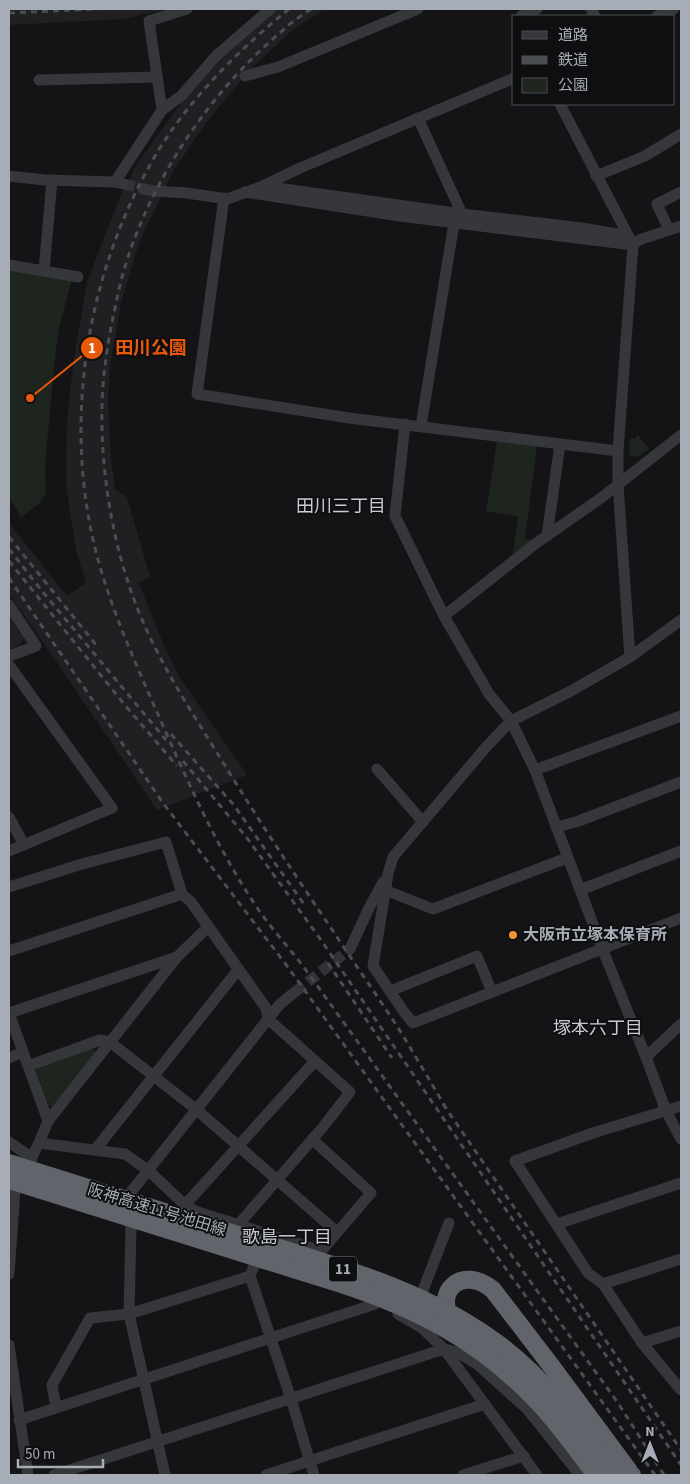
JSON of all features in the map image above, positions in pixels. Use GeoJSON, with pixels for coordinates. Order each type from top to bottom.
{"type":"FeatureCollection","features":[{"type":"Feature","properties":{"kind":"highway","name":"阪神高速11号池田線"},"geometry":{"type":"LineString","coordinates":[[9,1163],[344,1269],[414,1295],[442,1308],[471,1325],[524,1365],[570,1415],[616,1475]]}},
{"type":"Feature","properties":{"kind":"highway","name":"阪神高速11号池田線"},"geometry":{"type":"LineString","coordinates":[[11,1186],[338,1283],[375,1295],[434,1321],[487,1355],[534,1397],[596,1475]]}},
{"type":"Feature","properties":{"kind":"highway"},"geometry":{"type":"LineString","coordinates":[[493,1350],[463,1330],[448,1315],[446,1297],[450,1289],[464,1279],[484,1282],[493,1290],[632,1475]]}},
{"type":"Feature","properties":{"kind":"street"},"geometry":{"type":"LineString","coordinates":[[162,110],[148,21],[187,9]]}},
{"type":"Feature","properties":{"kind":"street"},"geometry":{"type":"LineString","coordinates":[[9,176],[119,183],[162,110],[181,96],[216,56],[270,9]]}},
{"type":"Feature","properties":{"kind":"street"},"geometry":{"type":"LineString","coordinates":[[245,76],[278,67],[418,9]]}},
{"type":"Feature","properties":{"kind":"street"},"geometry":{"type":"LineString","coordinates":[[522,15],[537,9]]}},
{"type":"Feature","properties":{"kind":"street"},"geometry":{"type":"LineString","coordinates":[[659,15],[674,9]]}},
{"type":"Feature","properties":{"kind":"street"},"geometry":{"type":"LineString","coordinates":[[39,80],[157,77]]}},
{"type":"Feature","properties":{"kind":"street"},"geometry":{"type":"LineString","coordinates":[[143,189],[227,199],[262,186],[300,168],[512,79]]}},
{"type":"Feature","properties":{"kind":"street"},"geometry":{"type":"LineString","coordinates":[[560,105],[630,241],[618,451],[618,484],[630,657]]}},
{"type":"Feature","properties":{"kind":"street"},"geometry":{"type":"LineString","coordinates":[[418,118],[458,219],[421,426]]}},
{"type":"Feature","properties":{"kind":"street"},"geometry":{"type":"LineString","coordinates":[[596,176],[645,156],[681,134]]}},
{"type":"Feature","properties":{"kind":"street"},"geometry":{"type":"LineString","coordinates":[[44,271],[52,180]]}},
{"type":"Feature","properties":{"kind":"street"},"geometry":{"type":"LineString","coordinates":[[262,186],[458,219]]}},
{"type":"Feature","properties":{"kind":"street"},"geometry":{"type":"LineString","coordinates":[[245,192],[400,216],[582,228],[630,241],[639,240],[681,226]]}},
{"type":"Feature","properties":{"kind":"street"},"geometry":{"type":"LineString","coordinates":[[669,230],[657,204],[681,192]]}},
{"type":"Feature","properties":{"kind":"street"},"geometry":{"type":"LineString","coordinates":[[224,198],[197,394],[349,418],[618,451]]}},
{"type":"Feature","properties":{"kind":"street"},"geometry":{"type":"LineString","coordinates":[[9,265],[78,277]]}},
{"type":"Feature","properties":{"kind":"street"},"geometry":{"type":"LineString","coordinates":[[405,424],[394,516],[444,616],[488,694],[511,721],[535,770],[567,858],[666,1111],[681,1139]]}},
{"type":"Feature","properties":{"kind":"street"},"geometry":{"type":"LineString","coordinates":[[444,616],[681,435]]}},
{"type":"Feature","properties":{"kind":"street"},"geometry":{"type":"LineString","coordinates":[[547,536],[560,444]]}},
{"type":"Feature","properties":{"kind":"street"},"geometry":{"type":"LineString","coordinates":[[9,605],[36,646],[9,656]]}},
{"type":"Feature","properties":{"kind":"street"},"geometry":{"type":"LineString","coordinates":[[681,620],[630,657],[572,691],[511,721],[487,746],[393,857],[385,890],[373,966],[413,1023],[681,918]]}},
{"type":"Feature","properties":{"kind":"street"},"geometry":{"type":"LineString","coordinates":[[9,665],[112,808],[9,851]]}},
{"type":"Feature","properties":{"kind":"street"},"geometry":{"type":"LineString","coordinates":[[535,770],[681,716]]}},
{"type":"Feature","properties":{"kind":"street"},"geometry":{"type":"LineString","coordinates":[[378,769],[423,822]]}},
{"type":"Feature","properties":{"kind":"street"},"geometry":{"type":"LineString","coordinates":[[556,827],[576,822],[681,782]]}},
{"type":"Feature","properties":{"kind":"street"},"geometry":{"type":"LineString","coordinates":[[9,817],[24,845]]}},
{"type":"Feature","properties":{"kind":"street"},"geometry":{"type":"LineString","coordinates":[[9,886],[166,842],[182,894],[192,902],[208,928],[266,1008],[268,1019],[350,1092],[238,1225],[226,1257]]}},
{"type":"Feature","properties":{"kind":"street"},"geometry":{"type":"LineString","coordinates":[[580,890],[681,852]]}},
{"type":"Feature","properties":{"kind":"street"},"geometry":{"type":"LineString","coordinates":[[385,890],[433,909],[567,858]]}},
{"type":"Feature","properties":{"kind":"street"},"geometry":{"type":"LineString","coordinates":[[350,949],[368,910],[388,874]]}},
{"type":"Feature","properties":{"kind":"street"},"geometry":{"type":"LineString","coordinates":[[9,952],[182,894]]}},
{"type":"Feature","properties":{"kind":"street"},"geometry":{"type":"LineString","coordinates":[[9,1274],[11,1186],[32,1158],[48,1121],[177,957],[208,928]]}},
{"type":"Feature","properties":{"kind":"street"},"geometry":{"type":"LineString","coordinates":[[390,991],[477,956],[492,992]]}},
{"type":"Feature","properties":{"kind":"street"},"geometry":{"type":"LineString","coordinates":[[48,1121],[9,1013],[177,957]]}},
{"type":"Feature","properties":{"kind":"street"},"geometry":{"type":"LineString","coordinates":[[95,1150],[238,970]]}},
{"type":"Feature","properties":{"kind":"street"},"geometry":{"type":"LineString","coordinates":[[114,1222],[130,1192],[149,1171],[280,1004],[294,992]]}},
{"type":"Feature","properties":{"kind":"street"},"geometry":{"type":"LineString","coordinates":[[646,1057],[681,1024]]}},
{"type":"Feature","properties":{"kind":"street"},"geometry":{"type":"LineString","coordinates":[[28,1066],[100,1040],[110,1042],[197,1110],[337,1232]]}},
{"type":"Feature","properties":{"kind":"street"},"geometry":{"type":"LineString","coordinates":[[9,1058],[23,1052]]}},
{"type":"Feature","properties":{"kind":"street"},"geometry":{"type":"LineString","coordinates":[[185,1205],[315,1061]]}},
{"type":"Feature","properties":{"kind":"street"},"geometry":{"type":"LineString","coordinates":[[681,1106],[593,1133],[515,1161],[588,1273],[603,1284],[642,1344],[681,1390]]}},
{"type":"Feature","properties":{"kind":"street"},"geometry":{"type":"LineString","coordinates":[[297,1279],[371,1194],[312,1139]]}},
{"type":"Feature","properties":{"kind":"street"},"geometry":{"type":"LineString","coordinates":[[9,1142],[32,1158]]}},
{"type":"Feature","properties":{"kind":"street"},"geometry":{"type":"LineString","coordinates":[[39,1143],[125,1154],[149,1171],[185,1205],[195,1211],[321,1251]]}},
{"type":"Feature","properties":{"kind":"street"},"geometry":{"type":"LineString","coordinates":[[557,1224],[681,1183]]}},
{"type":"Feature","properties":{"kind":"street"},"geometry":{"type":"LineString","coordinates":[[11,1186],[114,1222],[226,1257],[252,1271],[297,1279],[375,1304],[408,1319],[422,1328],[444,1349],[537,1475]]}},
{"type":"Feature","properties":{"kind":"street"},"geometry":{"type":"LineString","coordinates":[[408,1319],[418,1305],[449,1223]]}},
{"type":"Feature","properties":{"kind":"street"},"geometry":{"type":"LineString","coordinates":[[130,1227],[129,1314],[165,1475]]}},
{"type":"Feature","properties":{"kind":"street"},"geometry":{"type":"LineString","coordinates":[[603,1284],[681,1258]]}},
{"type":"Feature","properties":{"kind":"street"},"geometry":{"type":"LineString","coordinates":[[56,1407],[52,1385],[90,1318],[129,1314],[252,1271]]}},
{"type":"Feature","properties":{"kind":"street"},"geometry":{"type":"LineString","coordinates":[[252,1271],[314,1475]]}},
{"type":"Feature","properties":{"kind":"street"},"geometry":{"type":"LineString","coordinates":[[19,1420],[375,1304]]}},
{"type":"Feature","properties":{"kind":"street"},"geometry":{"type":"LineString","coordinates":[[642,1344],[681,1331]]}},
{"type":"Feature","properties":{"kind":"street"},"geometry":{"type":"LineString","coordinates":[[9,1345],[28,1475]]}},
{"type":"Feature","properties":{"kind":"street"},"geometry":{"type":"LineString","coordinates":[[54,1475],[444,1349],[457,1352],[477,1364],[528,1410],[580,1475]]}},
{"type":"Feature","properties":{"kind":"street"},"geometry":{"type":"LineString","coordinates":[[266,1475],[485,1404]]}},
{"type":"Feature","properties":{"kind":"street"},"geometry":{"type":"LineString","coordinates":[[463,1475],[524,1456]]}},
{"type":"Feature","properties":{"kind":"shaded area"},"geometry":{"type":"Polygon","coordinates":[[[9,9],[168,9],[123,19],[9,25],[9,9]]]}},
{"type":"Feature","properties":{"kind":"shaded area"},"geometry":{"type":"Polygon","coordinates":[[[278,9],[324,9],[290,32],[248,72],[206,123],[174,170],[140,240],[121,303],[110,366],[108,400],[111,458],[115,489],[127,497],[150,577],[139,583],[165,648],[180,678],[247,775],[157,810],[9,594],[9,523],[67,596],[86,583],[76,550],[66,485],[67,424],[73,365],[87,282],[120,197],[136,165],[192,88],[263,19],[278,9]]]}},
{"type":"Feature","properties":{"kind":"shaded area"},"geometry":{"type":"Polygon","coordinates":[[[9,615],[24,638],[20,645],[9,649],[9,615]]]}},
{"type":"Feature","properties":{"kind":"green space"},"geometry":{"type":"Polygon","coordinates":[[[9,268],[72,279],[59,327],[54,366],[45,466],[46,493],[40,503],[21,517],[9,497],[9,268]]]}},
{"type":"Feature","properties":{"kind":"green space"},"geometry":{"type":"Polygon","coordinates":[[[637,434],[649,449],[637,457],[631,456],[629,453],[630,438],[636,439],[637,434]]]}},
{"type":"Feature","properties":{"kind":"green space"},"geometry":{"type":"Polygon","coordinates":[[[497,441],[537,446],[525,539],[532,540],[513,555],[518,516],[486,511],[497,441]]]}},
{"type":"Feature","properties":{"kind":"green space"},"geometry":{"type":"Polygon","coordinates":[[[92,1048],[96,1052],[53,1106],[48,1105],[36,1069],[39,1065],[92,1048]]]}},
{"type":"Feature","properties":{"kind":"tunnel"},"geometry":{"type":"LineString","coordinates":[[124,184],[143,189]]}},
{"type":"Feature","properties":{"kind":"tunnel"},"geometry":{"type":"LineString","coordinates":[[295,992],[350,949]]}},
{"type":"Feature","properties":{"kind":"railway"},"geometry":{"type":"LineString","coordinates":[[9,13],[99,9]]}},
{"type":"Feature","properties":{"kind":"railway"},"geometry":{"type":"LineString","coordinates":[[289,9],[235,57],[201,93],[171,131],[158,151],[134,197],[114,245],[98,295],[88,346],[82,398],[81,450],[86,501],[96,552],[117,616],[142,678],[180,765],[237,876],[262,915],[303,966],[618,1403],[664,1475]]}},
{"type":"Feature","properties":{"kind":"railway"},"geometry":{"type":"LineString","coordinates":[[311,9],[284,29],[228,84],[181,146],[144,215],[130,250],[120,285],[105,366],[102,419],[105,477],[121,560],[138,609],[159,655],[250,805],[402,1034],[447,1110]]}},
{"type":"Feature","properties":{"kind":"railway"},"geometry":{"type":"LineString","coordinates":[[9,537],[97,646]]}},
{"type":"Feature","properties":{"kind":"railway"},"geometry":{"type":"LineString","coordinates":[[9,549],[166,740]]}},
{"type":"Feature","properties":{"kind":"railway"},"geometry":{"type":"LineString","coordinates":[[9,561],[124,704],[177,766]]}},
{"type":"Feature","properties":{"kind":"railway"},"geometry":{"type":"LineString","coordinates":[[9,578],[163,803],[287,966],[655,1475]]}},
{"type":"Feature","properties":{"kind":"railway"},"geometry":{"type":"LineString","coordinates":[[171,734],[233,804],[306,907]]}},
{"type":"Feature","properties":{"kind":"railway"},"geometry":{"type":"LineString","coordinates":[[183,761],[247,838],[321,940],[681,1465]]}},
{"type":"Feature","properties":{"kind":"railway"},"geometry":{"type":"LineString","coordinates":[[328,963],[392,1058]]}},
{"type":"Feature","properties":{"kind":"railway"},"geometry":{"type":"LineString","coordinates":[[443,1104],[681,1450]]}},
{"type":"Feature","properties":{"kind":"place","name":"田川公園"},"geometry":{"type":"Point","coordinates":[30,398]}},
{"type":"Feature","properties":{"kind":"place","name":"大阪市立塚本保育所"},"geometry":{"type":"Point","coordinates":[513,935]}},
{"type":"Feature","properties":{"kind":"district","name":"田川三丁目"},"geometry":{"type":"Point","coordinates":[341,506]}},
{"type":"Feature","properties":{"kind":"district","name":"塚本六丁目"},"geometry":{"type":"Point","coordinates":[598,1028]}},
{"type":"Feature","properties":{"kind":"district","name":"歌島一丁目"},"geometry":{"type":"Point","coordinates":[287,1237]}}]}
